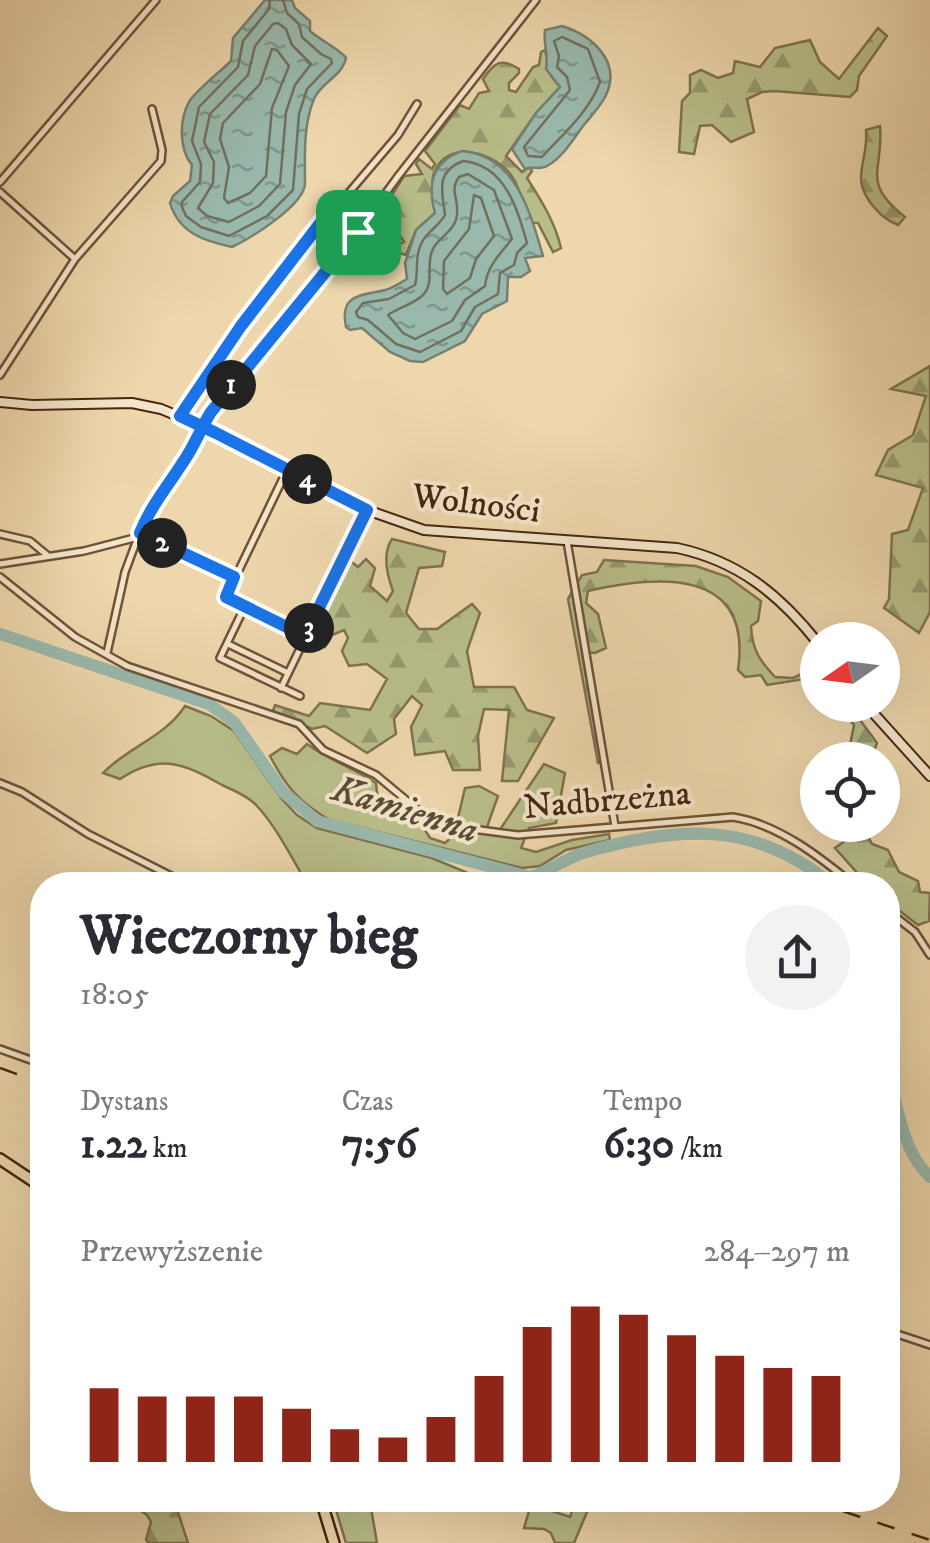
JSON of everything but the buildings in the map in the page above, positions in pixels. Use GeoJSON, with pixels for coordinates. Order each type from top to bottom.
{"type":"FeatureCollection","features":[{"type":"Feature","properties":{"kind":"main road"},"geometry":{"type":"LineString","coordinates":[[0,1159],[30,1179]]}},
{"type":"Feature","properties":{"kind":"main road"},"geometry":{"type":"LineString","coordinates":[[325,1512],[334,1543]]}},
{"type":"Feature","properties":{"kind":"street"},"geometry":{"type":"LineString","coordinates":[[106,654],[125,572],[147,514],[189,453],[202,426],[244,367],[290,318],[536,0]]}},
{"type":"Feature","properties":{"kind":"street"},"geometry":{"type":"LineString","coordinates":[[0,182],[153,1]]}},
{"type":"Feature","properties":{"kind":"street"},"geometry":{"type":"LineString","coordinates":[[180,416],[241,326],[322,221],[398,135],[417,104]]}},
{"type":"Feature","properties":{"kind":"street"},"geometry":{"type":"LineString","coordinates":[[0,374],[75,258],[161,161],[152,109]]}},
{"type":"Feature","properties":{"kind":"street"},"geometry":{"type":"LineString","coordinates":[[0,192],[75,258]]}},
{"type":"Feature","properties":{"kind":"street"},"geometry":{"type":"LineString","coordinates":[[322,221],[358,232]]}},
{"type":"Feature","properties":{"kind":"street","name":"Wolności"},"geometry":{"type":"LineString","coordinates":[[0,402],[132,403],[180,416],[367,510],[440,534],[677,548],[730,564],[768,589],[800,624]]}},
{"type":"Feature","properties":{"kind":"street"},"geometry":{"type":"LineString","coordinates":[[287,470],[226,597],[305,636]]}},
{"type":"Feature","properties":{"kind":"street"},"geometry":{"type":"LineString","coordinates":[[281,688],[367,510]]}},
{"type":"Feature","properties":{"kind":"street"},"geometry":{"type":"LineString","coordinates":[[0,534],[30,541],[47,555]]}},
{"type":"Feature","properties":{"kind":"street"},"geometry":{"type":"LineString","coordinates":[[0,564],[84,552],[139,535],[234,577]]}},
{"type":"Feature","properties":{"kind":"street"},"geometry":{"type":"LineString","coordinates":[[567,542],[615,826]]}},
{"type":"Feature","properties":{"kind":"street","name":"Nadbrzeżna"},"geometry":{"type":"LineString","coordinates":[[0,578],[75,638],[134,668],[299,724],[323,750],[376,774],[435,824],[518,835],[702,818],[742,818],[803,847],[837,872]]}},
{"type":"Feature","properties":{"kind":"street"},"geometry":{"type":"LineString","coordinates":[[245,606],[220,658],[300,696]]}},
{"type":"Feature","properties":{"kind":"street"},"geometry":{"type":"LineString","coordinates":[[227,643],[288,673]]}},
{"type":"Feature","properties":{"kind":"street"},"geometry":{"type":"LineString","coordinates":[[881,722],[930,776]]}},
{"type":"Feature","properties":{"kind":"street"},"geometry":{"type":"LineString","coordinates":[[0,783],[163,872]]}},
{"type":"Feature","properties":{"kind":"street"},"geometry":{"type":"LineString","coordinates":[[900,920],[915,932],[930,954]]}},
{"type":"Feature","properties":{"kind":"street"},"geometry":{"type":"LineString","coordinates":[[0,1049],[30,1060]]}},
{"type":"Feature","properties":{"kind":"street"},"geometry":{"type":"LineString","coordinates":[[900,1336],[930,1345]]}},
{"type":"Feature","properties":{"kind":"green space"},"geometry":{"type":"Polygon","coordinates":[[[878,28],[887,36],[859,76],[857,90],[850,97],[762,92],[747,99],[754,132],[731,142],[712,125],[700,126],[694,154],[679,152],[682,101],[690,93],[690,75],[701,70],[718,78],[733,73],[735,61],[760,67],[775,48],[810,40],[820,62],[839,79],[878,28]]]}},
{"type":"Feature","properties":{"kind":"green space"},"geometry":{"type":"Polygon","coordinates":[[[545,50],[551,76],[560,87],[506,156],[522,172],[529,167],[532,171],[527,178],[551,220],[561,248],[553,252],[538,223],[531,223],[516,183],[506,169],[485,156],[461,152],[441,162],[434,173],[435,213],[416,230],[406,255],[396,252],[397,245],[404,242],[401,237],[370,228],[367,223],[382,211],[404,176],[422,174],[416,164],[419,159],[432,169],[435,164],[425,151],[460,105],[469,109],[479,93],[489,91],[483,79],[491,69],[503,63],[519,69],[509,83],[509,90],[516,92],[533,67],[539,65],[545,50]]]}},
{"type":"Feature","properties":{"kind":"green space"},"geometry":{"type":"Polygon","coordinates":[[[880,126],[878,185],[905,217],[898,225],[876,209],[862,186],[866,130],[880,126]]]}},
{"type":"Feature","properties":{"kind":"green space"},"geometry":{"type":"Polygon","coordinates":[[[930,366],[930,612],[919,633],[884,608],[889,599],[892,534],[908,530],[923,488],[876,475],[888,450],[913,435],[926,396],[891,389],[930,366]]]}},
{"type":"Feature","properties":{"kind":"green space"},"geometry":{"type":"Polygon","coordinates":[[[392,539],[445,552],[442,566],[419,568],[406,613],[419,629],[437,629],[472,604],[480,613],[467,651],[474,687],[514,687],[527,710],[554,718],[518,781],[502,781],[509,710],[484,709],[478,736],[480,770],[453,770],[445,751],[415,755],[411,727],[422,705],[412,696],[394,719],[396,734],[367,753],[325,726],[312,729],[273,711],[275,705],[309,716],[320,703],[370,710],[387,679],[367,664],[349,666],[342,651],[348,638],[344,630],[332,635],[325,647],[316,637],[321,613],[348,559],[358,567],[366,559],[375,568],[370,586],[387,601],[393,591],[386,558],[392,539]]]}},
{"type":"Feature","properties":{"kind":"green space"},"geometry":{"type":"Polygon","coordinates":[[[604,560],[696,566],[728,577],[761,601],[758,621],[751,626],[758,654],[775,677],[800,675],[800,680],[767,685],[761,675],[745,677],[738,670],[739,636],[731,612],[716,596],[695,586],[643,582],[588,591],[586,603],[598,614],[606,648],[595,653],[582,652],[598,763],[568,599],[582,575],[597,572],[604,560]]]}},
{"type":"Feature","properties":{"kind":"green space"},"geometry":{"type":"Polygon","coordinates":[[[185,706],[234,731],[281,798],[317,828],[432,858],[465,872],[300,872],[271,823],[253,802],[195,771],[160,764],[120,779],[103,773],[177,717],[185,706]]]}},
{"type":"Feature","properties":{"kind":"green space"},"geometry":{"type":"Polygon","coordinates":[[[851,722],[862,722],[876,742],[851,742],[851,722]]]}},
{"type":"Feature","properties":{"kind":"green space"},"geometry":{"type":"Polygon","coordinates":[[[307,744],[376,783],[377,793],[395,814],[416,816],[430,838],[445,843],[454,835],[465,788],[479,786],[498,796],[487,827],[499,831],[544,764],[565,773],[556,823],[529,828],[521,848],[536,852],[572,840],[609,834],[610,840],[566,850],[540,866],[522,868],[330,820],[295,793],[270,756],[282,748],[297,754],[307,744]]]}},
{"type":"Feature","properties":{"kind":"green space"},"geometry":{"type":"Polygon","coordinates":[[[844,842],[871,842],[888,850],[899,872],[856,872],[835,848],[844,842]]]}},
{"type":"Feature","properties":{"kind":"green space"},"geometry":{"type":"Polygon","coordinates":[[[900,872],[918,881],[920,892],[930,893],[929,921],[918,925],[900,911],[900,872]]]}},
{"type":"Feature","properties":{"kind":"green space"},"geometry":{"type":"Polygon","coordinates":[[[143,1512],[178,1512],[188,1543],[149,1543],[146,1540],[151,1522],[143,1512]]]}},
{"type":"Feature","properties":{"kind":"green space"},"geometry":{"type":"Polygon","coordinates":[[[337,1512],[372,1512],[377,1543],[346,1543],[337,1512]]]}},
{"type":"Feature","properties":{"kind":"green space"},"geometry":{"type":"Polygon","coordinates":[[[529,1512],[555,1512],[570,1517],[572,1512],[587,1512],[574,1543],[555,1543],[551,1533],[544,1529],[524,1528],[529,1512]]]}},
{"type":"Feature","properties":{"kind":"water"},"geometry":{"type":"Polygon","coordinates":[[[265,0],[292,0],[310,21],[310,31],[346,58],[340,70],[317,93],[310,109],[303,192],[276,220],[232,247],[186,229],[170,203],[190,181],[192,165],[182,135],[189,102],[231,61],[233,38],[265,0]]]}},
{"type":"Feature","properties":{"kind":"water"},"geometry":{"type":"Polygon","coordinates":[[[562,26],[601,51],[610,71],[610,83],[601,103],[562,154],[545,167],[525,169],[512,149],[536,113],[560,87],[546,69],[545,30],[562,26]]]}},
{"type":"Feature","properties":{"kind":"water"},"geometry":{"type":"Polygon","coordinates":[[[462,151],[495,163],[518,188],[543,256],[525,258],[530,271],[521,277],[508,277],[507,301],[482,314],[465,341],[423,362],[410,361],[390,352],[362,328],[346,327],[346,308],[354,298],[388,289],[407,279],[405,263],[416,230],[435,213],[434,175],[444,161],[462,151]]]}},
{"type":"Feature","properties":{"kind":"waterway","name":"Kamienna"},"geometry":{"type":"LineString","coordinates":[[0,634],[209,704],[234,722],[283,792],[317,821],[511,872]]}},
{"type":"Feature","properties":{"kind":"waterway","name":"Kamienna"},"geometry":{"type":"LineString","coordinates":[[542,872],[620,843],[684,834],[745,839],[774,849],[814,872]]}},
{"type":"Feature","properties":{"kind":"waterway","name":"Kamienna"},"geometry":{"type":"LineString","coordinates":[[900,1119],[913,1155],[930,1177]]}},
{"type":"Feature","properties":{"kind":"railway"},"geometry":{"type":"LineString","coordinates":[[0,1068],[30,1079]]}},
{"type":"Feature","properties":{"kind":"railway"},"geometry":{"type":"LineString","coordinates":[[845,1512],[930,1540]]}},
{"type":"Feature","properties":{"kind":"route"},"geometry":{"type":"LineString","coordinates":[[358,232],[211,412],[202,426],[189,453],[147,514],[140,533],[234,577],[226,597],[305,636],[367,510],[216,433],[202,426],[180,416],[241,326],[322,221],[358,232]]}}]}
